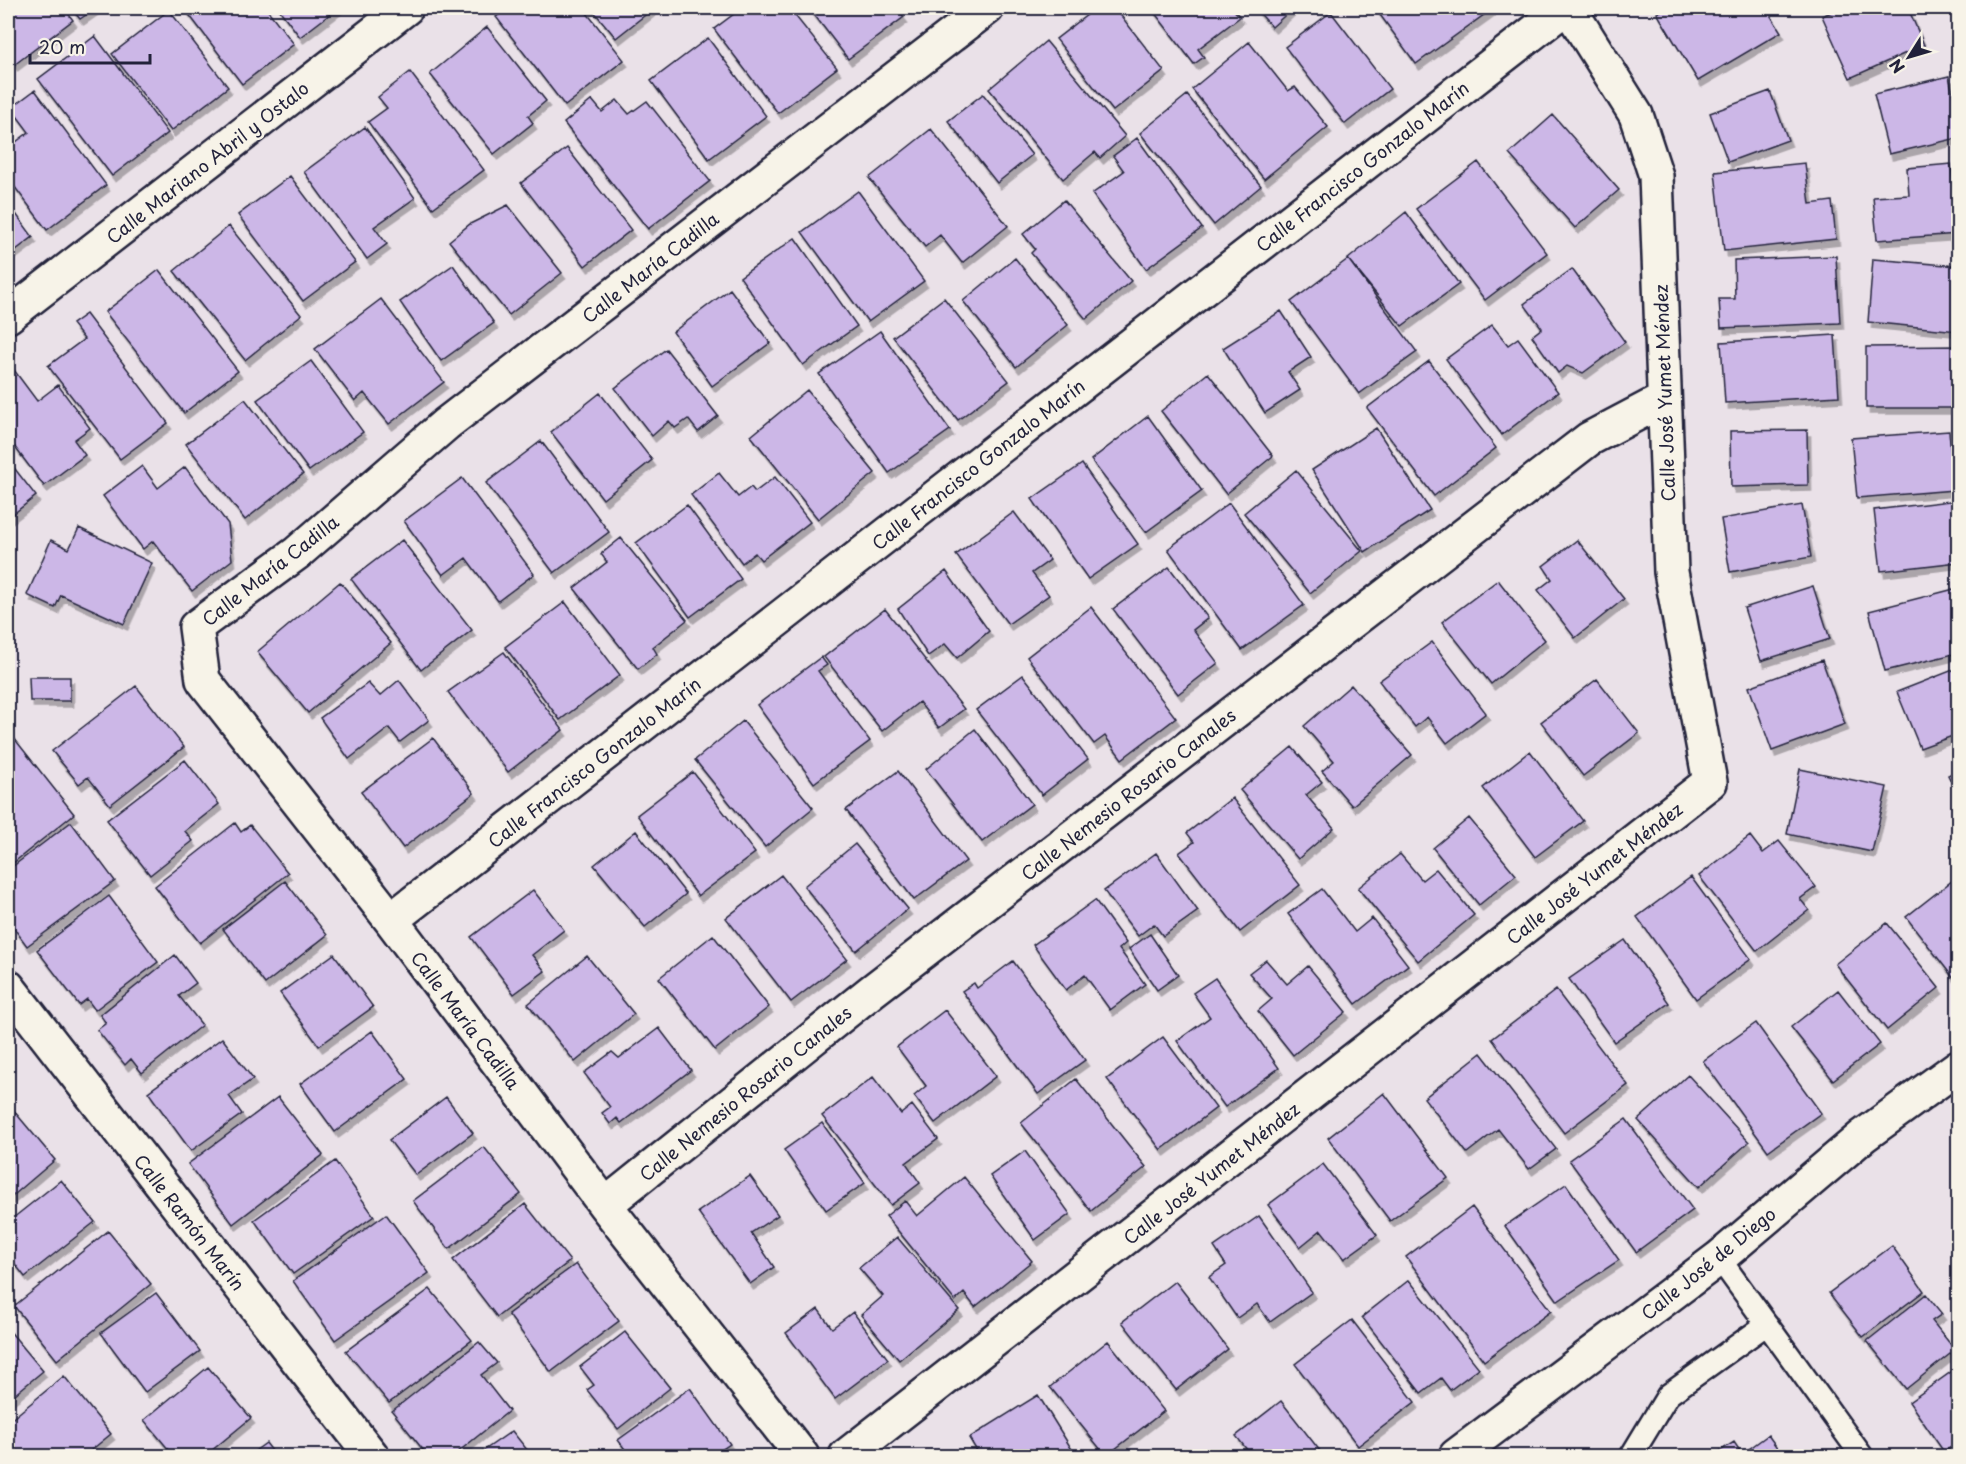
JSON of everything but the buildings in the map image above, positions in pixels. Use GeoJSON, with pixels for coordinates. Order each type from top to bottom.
{"type":"FeatureCollection","features":[{"type":"Feature","properties":{"kind":"street","name":"Calle Mariano Abril y Ostalo"},"geometry":{"type":"LineString","coordinates":[[8,316],[406,8]]}},
{"type":"Feature","properties":{"kind":"street","name":"Calle María Cadilla"},"geometry":{"type":"LineString","coordinates":[[802,1456],[604,1205],[391,920],[202,680],[196,627],[297,553],[446,424],[987,8]]}},
{"type":"Feature","properties":{"kind":"street","name":"Calle Francisco Gonzalo Marín"},"geometry":{"type":"LineString","coordinates":[[391,920],[1567,8]]}},
{"type":"Feature","properties":{"kind":"street","name":"Calle José Yumet Méndez"},"geometry":{"type":"LineString","coordinates":[[846,1456],[1710,782],[1671,572],[1656,176],[1636,115],[1567,8]]}},
{"type":"Feature","properties":{"kind":"street","name":"Calle Nemesio Rosario Canales"},"geometry":{"type":"LineString","coordinates":[[604,1205],[881,983],[1589,439],[1663,399]]}},
{"type":"Feature","properties":{"kind":"street","name":"Calle Ramón Marín"},"geometry":{"type":"LineString","coordinates":[[8,987],[372,1456]]}},
{"type":"Feature","properties":{"kind":"street","name":"Calle José de Diego"},"geometry":{"type":"LineString","coordinates":[[1456,1456],[1719,1258],[1863,1136],[1959,1067]]}},
{"type":"Feature","properties":{"kind":"lane"},"geometry":{"type":"LineString","coordinates":[[1719,1258],[1862,1456]]}},
{"type":"Feature","properties":{"kind":"lane"},"geometry":{"type":"LineString","coordinates":[[1631,1456],[1668,1395],[1767,1324]]}}]}
